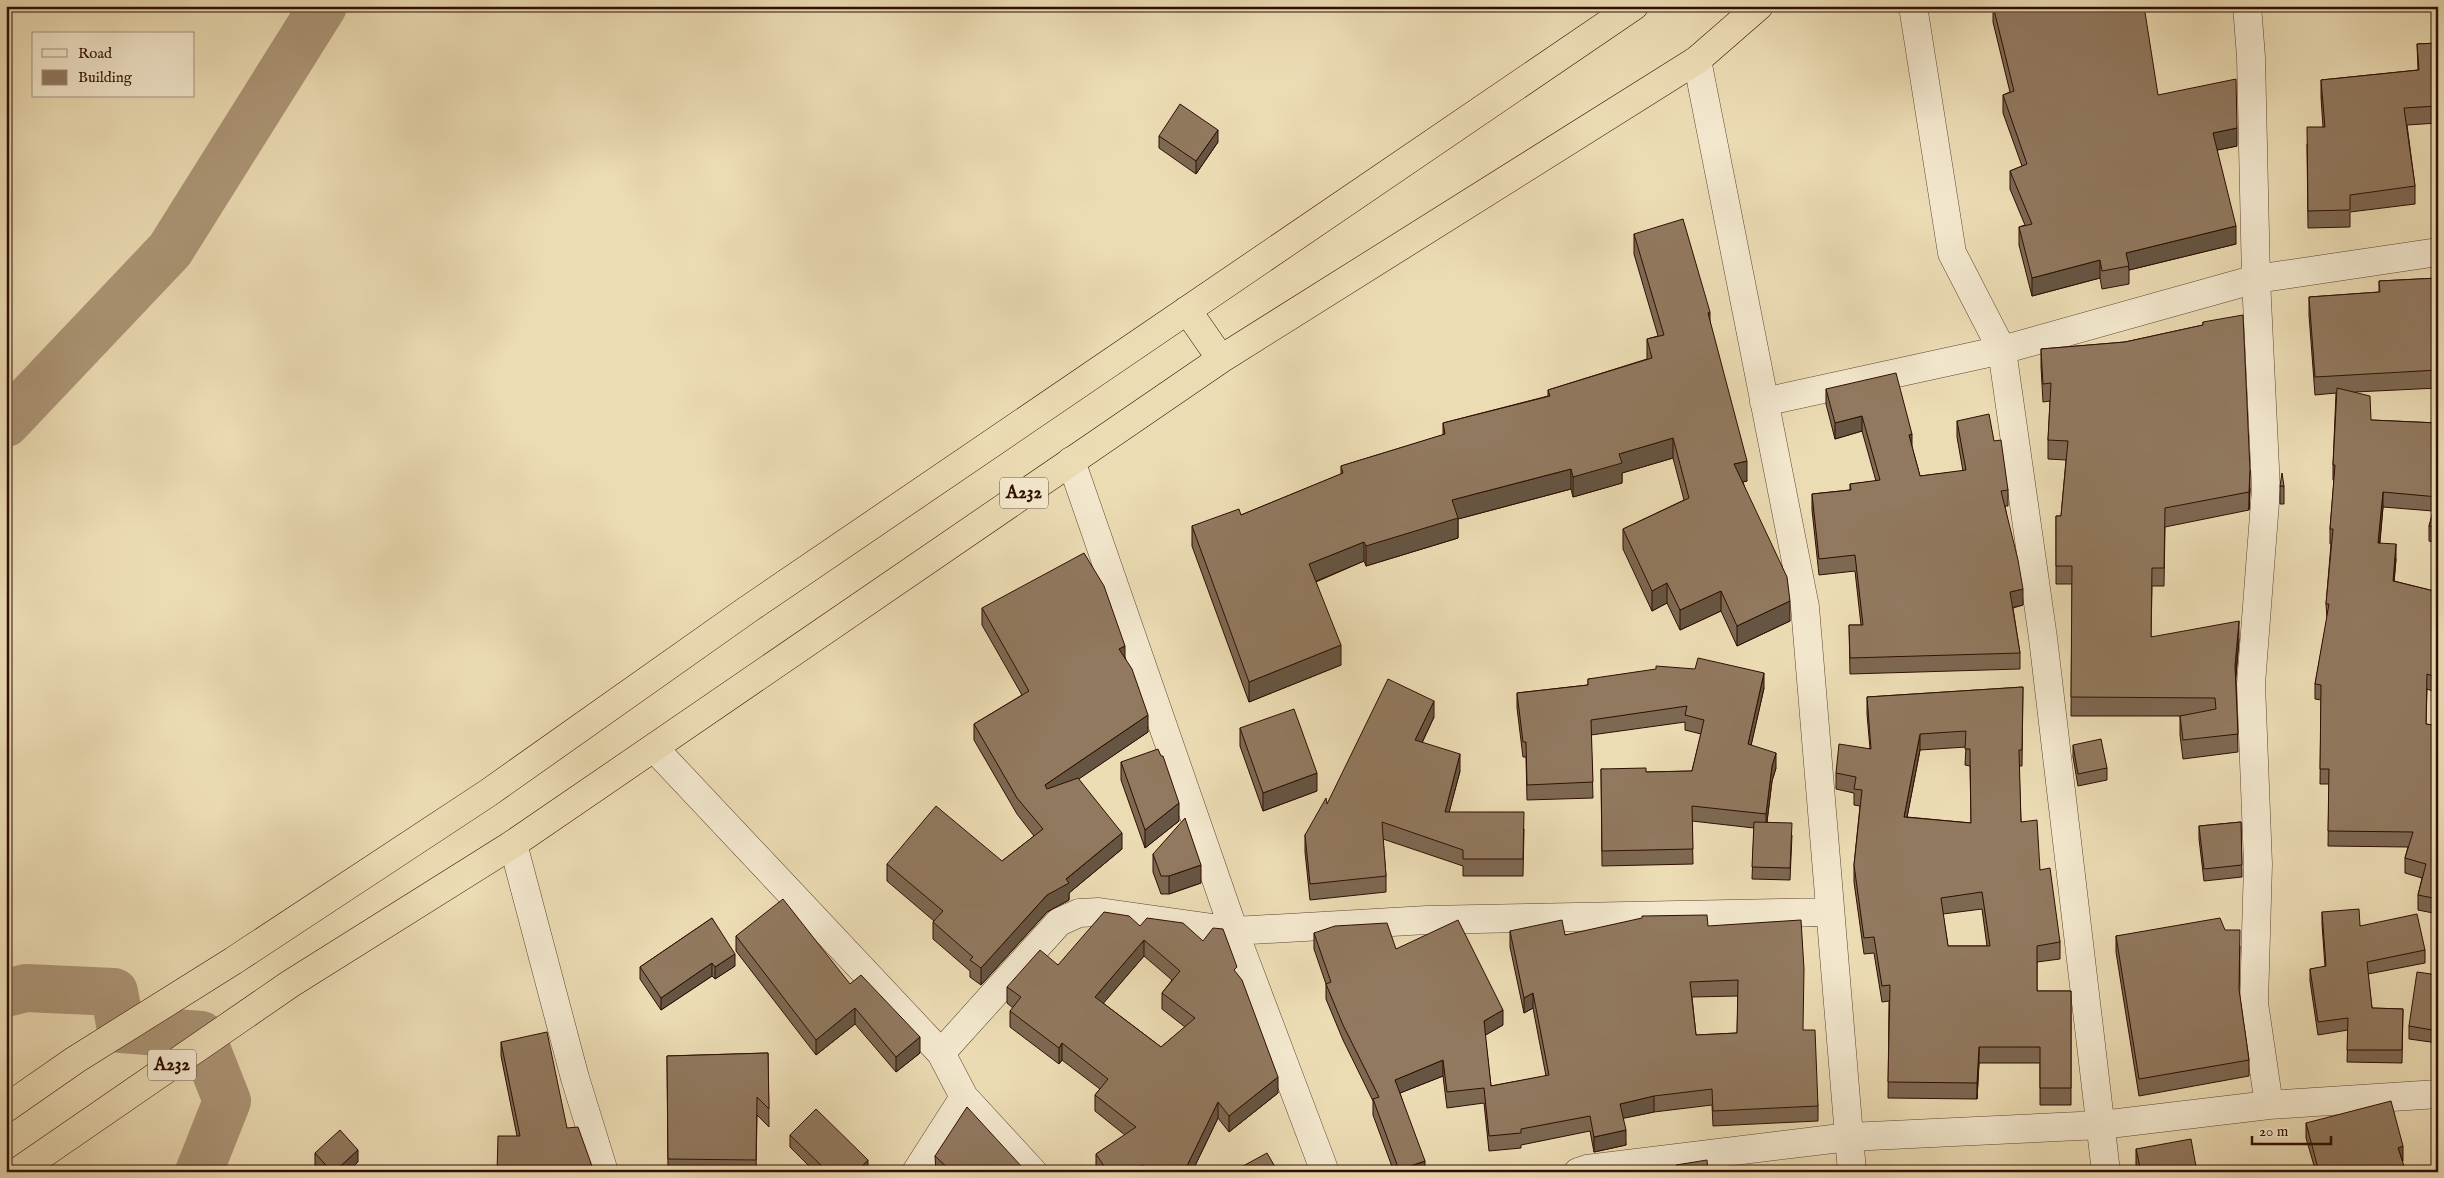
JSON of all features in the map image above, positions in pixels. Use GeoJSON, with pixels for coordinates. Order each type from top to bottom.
{"type":"FeatureCollection","features":[{"type":"Feature","properties":{"kind":"highway"},"geometry":{"type":"LineString","coordinates":[[6,1108],[75,1060],[233,961],[488,793],[747,610],[1634,6]]}},
{"type":"Feature","properties":{"kind":"highway","name":"A232"},"geometry":{"type":"LineString","coordinates":[[17,1172],[290,984],[513,844],[1221,359],[1697,60],[1759,6]]}},
{"type":"Feature","properties":{"kind":"highway"},"geometry":{"type":"LineString","coordinates":[[1187,310],[1221,359]]}},
{"type":"Feature","properties":{"kind":"street"},"geometry":{"type":"LineString","coordinates":[[1913,6],[1952,253],[2002,350],[2043,638],[2106,1172]]}},
{"type":"Feature","properties":{"kind":"street"},"geometry":{"type":"LineString","coordinates":[[2247,6],[2251,57],[2256,279],[2266,489],[2251,684],[2258,864],[2254,1003],[2269,1105]]}},
{"type":"Feature","properties":{"kind":"street"},"geometry":{"type":"LineString","coordinates":[[1697,60],[1804,607],[1852,1172]]}},
{"type":"Feature","properties":{"kind":"street"},"geometry":{"type":"LineString","coordinates":[[1764,402],[2002,350],[2256,279],[2438,252]]}},
{"type":"Feature","properties":{"kind":"street"},"geometry":{"type":"LineString","coordinates":[[1071,461],[1234,931],[1325,1172]]}},
{"type":"Feature","properties":{"kind":"street"},"geometry":{"type":"LineString","coordinates":[[654,748],[941,1053],[964,1097],[1033,1172]]}},
{"type":"Feature","properties":{"kind":"street"},"geometry":{"type":"LineString","coordinates":[[513,844],[575,1078],[604,1172]]}},
{"type":"Feature","properties":{"kind":"street"},"geometry":{"type":"LineString","coordinates":[[941,1053],[1059,922],[1080,913],[1099,912],[1234,931],[1427,920],[1830,912]]}},
{"type":"Feature","properties":{"kind":"street"},"geometry":{"type":"LineString","coordinates":[[1584,1171],[1849,1137],[2101,1125],[2269,1105],[2438,1094]]}},
{"type":"Feature","properties":{"kind":"street"},"geometry":{"type":"LineString","coordinates":[[916,1172],[964,1097]]}},
{"type":"Feature","properties":{"kind":"building"},"geometry":{"type":"Polygon","coordinates":[[[1993,6],[2144,6],[2158,95],[2236,79],[2237,128],[2213,133],[2236,226],[2126,253],[2129,266],[2102,271],[2100,260],[2032,278],[2019,227],[2032,224],[2010,171],[2027,164],[2003,95],[2014,91],[1993,6]]]}},
{"type":"Feature","properties":{"kind":"building"},"geometry":{"type":"Polygon","coordinates":[[[2438,43],[2438,106],[2404,108],[2415,186],[2350,195],[2350,210],[2308,211],[2307,127],[2325,127],[2321,80],[2419,70],[2417,44],[2438,43]]]}},
{"type":"Feature","properties":{"kind":"building"},"geometry":{"type":"Polygon","coordinates":[[[1180,104],[1218,130],[1196,161],[1159,136],[1180,104]]]}},
{"type":"Feature","properties":{"kind":"building"},"geometry":{"type":"Polygon","coordinates":[[[1683,219],[1710,312],[1708,313],[1747,461],[1734,464],[1787,577],[1790,601],[1737,626],[1721,591],[1680,610],[1667,583],[1652,591],[1623,529],[1689,498],[1673,438],[1619,454],[1622,463],[1573,477],[1571,469],[1452,500],[1458,518],[1366,546],[1364,542],[1309,564],[1341,645],[1249,682],[1192,526],[1239,509],[1241,515],[1343,473],[1341,466],[1445,434],[1443,423],[1550,396],[1548,390],[1652,358],[1647,339],[1664,335],[1634,234],[1683,219]]]}},
{"type":"Feature","properties":{"kind":"building"},"geometry":{"type":"Polygon","coordinates":[[[2438,278],[2438,370],[2315,377],[2309,297],[2380,292],[2379,281],[2438,278]]]}},
{"type":"Feature","properties":{"kind":"building"},"geometry":{"type":"Polygon","coordinates":[[[2243,315],[2250,470],[2249,492],[2165,508],[2164,568],[2152,568],[2151,637],[2239,621],[2235,666],[2238,734],[2183,740],[2180,716],[2216,709],[2215,698],[2071,697],[2072,566],[2056,566],[2056,516],[2061,516],[2068,441],[2048,440],[2051,383],[2043,384],[2041,349],[2125,342],[2203,325],[2203,322],[2243,315]]]}},
{"type":"Feature","properties":{"kind":"building"},"geometry":{"type":"Polygon","coordinates":[[[1896,373],[1912,434],[1909,435],[1920,476],[1966,470],[1957,421],[1989,414],[1994,441],[2001,440],[2008,490],[2001,491],[2023,589],[2010,592],[2020,653],[1850,658],[1849,625],[1863,625],[1855,555],[1819,559],[1812,494],[1851,490],[1850,484],[1880,480],[1862,416],[1835,423],[1826,389],[1896,373]]]}},
{"type":"Feature","properties":{"kind":"building"},"geometry":{"type":"Polygon","coordinates":[[[2337,388],[2370,396],[2371,420],[2438,423],[2438,497],[2383,492],[2378,543],[2396,544],[2393,581],[2438,592],[2438,678],[2427,674],[2426,724],[2438,726],[2438,899],[2418,895],[2426,864],[2405,858],[2413,832],[2328,831],[2329,769],[2320,769],[2321,685],[2315,684],[2329,604],[2326,604],[2333,529],[2330,529],[2335,465],[2333,465],[2337,388]]]}},
{"type":"Feature","properties":{"kind":"building"},"geometry":{"type":"Polygon","coordinates":[[[2282,473],[2284,486],[2280,486],[2282,473]]]}},
{"type":"Feature","properties":{"kind":"building"},"geometry":{"type":"Polygon","coordinates":[[[2438,497],[2438,528],[2429,526],[2438,497]]]}},
{"type":"Feature","properties":{"kind":"building"},"geometry":{"type":"Polygon","coordinates":[[[1084,553],[1104,586],[1125,646],[1119,649],[1132,669],[1148,715],[1045,785],[1047,789],[1078,778],[1122,833],[1066,879],[1069,883],[1047,895],[981,968],[970,960],[973,957],[933,922],[943,911],[887,864],[936,806],[1002,861],[1043,829],[1017,798],[974,724],[1029,691],[982,608],[1084,553]]]}},
{"type":"Feature","properties":{"kind":"building"},"geometry":{"type":"Polygon","coordinates":[[[1698,658],[1764,673],[1748,744],[1776,753],[1772,766],[1766,814],[1692,806],[1693,849],[1602,851],[1601,769],[1646,768],[1646,772],[1692,771],[1704,720],[1685,715],[1687,706],[1591,720],[1593,782],[1527,785],[1526,742],[1523,742],[1517,693],[1588,685],[1588,679],[1656,669],[1656,666],[1695,669],[1698,658]]]}},
{"type":"Feature","properties":{"kind":"building"},"geometry":{"type":"Polygon","coordinates":[[[1388,679],[1434,701],[1415,740],[1460,754],[1445,812],[1524,812],[1523,859],[1463,859],[1463,850],[1382,822],[1386,876],[1310,884],[1305,835],[1326,798],[1327,804],[1388,679]]]}},
{"type":"Feature","properties":{"kind":"building"},"geometry":{"type":"Polygon","coordinates":[[[2023,687],[2022,750],[2019,750],[2021,822],[2037,820],[2040,870],[2050,868],[2060,942],[2037,946],[2037,991],[2071,991],[2071,1088],[2040,1088],[2040,1047],[1979,1047],[1977,1083],[1888,1082],[1890,985],[1882,986],[1874,937],[1864,938],[1854,865],[1862,790],[1854,789],[1856,777],[1836,773],[1839,744],[1871,749],[1867,697],[2023,687]],[[1966,731],[1920,734],[1904,817],[1971,823],[1970,749],[1965,749],[1966,731]],[[1982,892],[1941,898],[1948,946],[1990,946],[1982,892]]]}},
{"type":"Feature","properties":{"kind":"building"},"geometry":{"type":"Polygon","coordinates":[[[1294,709],[1317,773],[1263,793],[1240,728],[1294,709]]]}},
{"type":"Feature","properties":{"kind":"building"},"geometry":{"type":"Polygon","coordinates":[[[2101,739],[2107,768],[2078,774],[2073,745],[2101,739]]]}},
{"type":"Feature","properties":{"kind":"building"},"geometry":{"type":"Polygon","coordinates":[[[1158,749],[1161,756],[1163,756],[1179,803],[1145,830],[1121,762],[1158,749]]]}},
{"type":"Feature","properties":{"kind":"building"},"geometry":{"type":"Polygon","coordinates":[[[1185,818],[1201,865],[1169,876],[1161,876],[1153,854],[1185,818]]]}},
{"type":"Feature","properties":{"kind":"building"},"geometry":{"type":"Polygon","coordinates":[[[1754,822],[1792,823],[1790,868],[1752,867],[1754,822]]]}},
{"type":"Feature","properties":{"kind":"building"},"geometry":{"type":"Polygon","coordinates":[[[2241,822],[2242,865],[2204,869],[2199,826],[2241,822]]]}},
{"type":"Feature","properties":{"kind":"building"},"geometry":{"type":"Polygon","coordinates":[[[783,899],[850,984],[861,975],[920,1037],[896,1057],[855,1008],[816,1040],[736,936],[783,899]]]}},
{"type":"Feature","properties":{"kind":"building"},"geometry":{"type":"Polygon","coordinates":[[[2359,909],[2360,926],[2417,914],[2425,950],[2367,962],[2372,1008],[2403,1009],[2402,1050],[2347,1050],[2348,1018],[2318,1022],[2310,969],[2326,966],[2322,912],[2359,909]]]}},
{"type":"Feature","properties":{"kind":"building"},"geometry":{"type":"Polygon","coordinates":[[[1104,912],[1129,916],[1140,926],[1147,918],[1183,923],[1203,941],[1213,928],[1223,929],[1237,967],[1234,970],[1242,980],[1278,1077],[1229,1116],[1218,1102],[1184,1172],[1155,1172],[1142,1165],[1132,1172],[1108,1172],[1096,1154],[1136,1127],[1095,1095],[1108,1079],[1062,1043],[1059,1048],[1010,1011],[1021,997],[1007,987],[1040,950],[1058,965],[1104,912]],[[1144,940],[1095,997],[1161,1047],[1195,1018],[1162,993],[1180,971],[1144,940]]]}},
{"type":"Feature","properties":{"kind":"building"},"geometry":{"type":"Polygon","coordinates":[[[1707,915],[1708,926],[1801,920],[1804,969],[1803,1030],[1815,1030],[1818,1106],[1713,1111],[1712,1089],[1654,1096],[1620,1104],[1626,1130],[1594,1137],[1590,1116],[1521,1129],[1521,1133],[1489,1136],[1484,1088],[1447,1092],[1443,1060],[1395,1080],[1425,1161],[1399,1170],[1373,1099],[1379,1097],[1343,1025],[1326,984],[1331,982],[1314,933],[1335,926],[1387,923],[1396,949],[1458,920],[1503,1010],[1484,1021],[1491,1086],[1549,1075],[1533,993],[1524,998],[1510,931],[1562,920],[1565,935],[1642,918],[1642,916],[1707,915]],[[1738,980],[1690,982],[1696,1035],[1737,1033],[1738,980]]]}},
{"type":"Feature","properties":{"kind":"building"},"geometry":{"type":"Polygon","coordinates":[[[712,918],[735,954],[715,967],[712,963],[661,998],[640,967],[712,918]]]}},
{"type":"Feature","properties":{"kind":"building"},"geometry":{"type":"Polygon","coordinates":[[[2220,918],[2225,930],[2240,930],[2239,989],[2249,1060],[2139,1079],[2116,936],[2220,918]]]}},
{"type":"Feature","properties":{"kind":"building"},"geometry":{"type":"Polygon","coordinates":[[[2417,972],[2438,975],[2438,1031],[2409,1026],[2417,972]]]}},
{"type":"Feature","properties":{"kind":"building"},"geometry":{"type":"Polygon","coordinates":[[[547,1032],[567,1128],[578,1127],[593,1169],[597,1172],[497,1172],[498,1136],[520,1136],[501,1042],[547,1032]]]}},
{"type":"Feature","properties":{"kind":"building"},"geometry":{"type":"Polygon","coordinates":[[[768,1053],[769,1109],[757,1097],[756,1160],[668,1159],[667,1056],[768,1053]]]}},
{"type":"Feature","properties":{"kind":"building"},"geometry":{"type":"Polygon","coordinates":[[[2391,1101],[2403,1146],[2398,1148],[2406,1172],[2310,1172],[2318,1168],[2306,1123],[2391,1101]]]}},
{"type":"Feature","properties":{"kind":"building"},"geometry":{"type":"Polygon","coordinates":[[[967,1107],[1022,1167],[1029,1171],[1037,1172],[952,1172],[935,1156],[967,1107]]]}},
{"type":"Feature","properties":{"kind":"building"},"geometry":{"type":"Polygon","coordinates":[[[816,1109],[868,1160],[856,1172],[828,1172],[790,1135],[816,1109]]]}},
{"type":"Feature","properties":{"kind":"building"},"geometry":{"type":"Polygon","coordinates":[[[340,1130],[358,1150],[332,1172],[315,1153],[340,1130]]]}},
{"type":"Feature","properties":{"kind":"building"},"geometry":{"type":"Polygon","coordinates":[[[2191,1139],[2197,1172],[2141,1172],[2136,1149],[2191,1139]]]}},
{"type":"Feature","properties":{"kind":"building"},"geometry":{"type":"Polygon","coordinates":[[[1267,1153],[1278,1172],[1232,1172],[1267,1153]]]}},
{"type":"Feature","properties":{"kind":"building"},"geometry":{"type":"Polygon","coordinates":[[[1707,1160],[1708,1172],[1677,1172],[1676,1165],[1707,1160]]]}},
{"type":"Feature","properties":{"kind":"building"},"geometry":{"type":"Polygon","coordinates":[[[764,1166],[776,1172],[762,1172],[764,1166]]]}},
{"type":"Feature","properties":{"kind":"waterway"},"geometry":{"type":"LineString","coordinates":[[6,423],[170,250],[323,6]]}},
{"type":"Feature","properties":{"kind":"waterway"},"geometry":{"type":"LineString","coordinates":[[6,993],[26,988],[114,992],[121,1029],[201,1035],[227,1101],[199,1172]]}}]}
